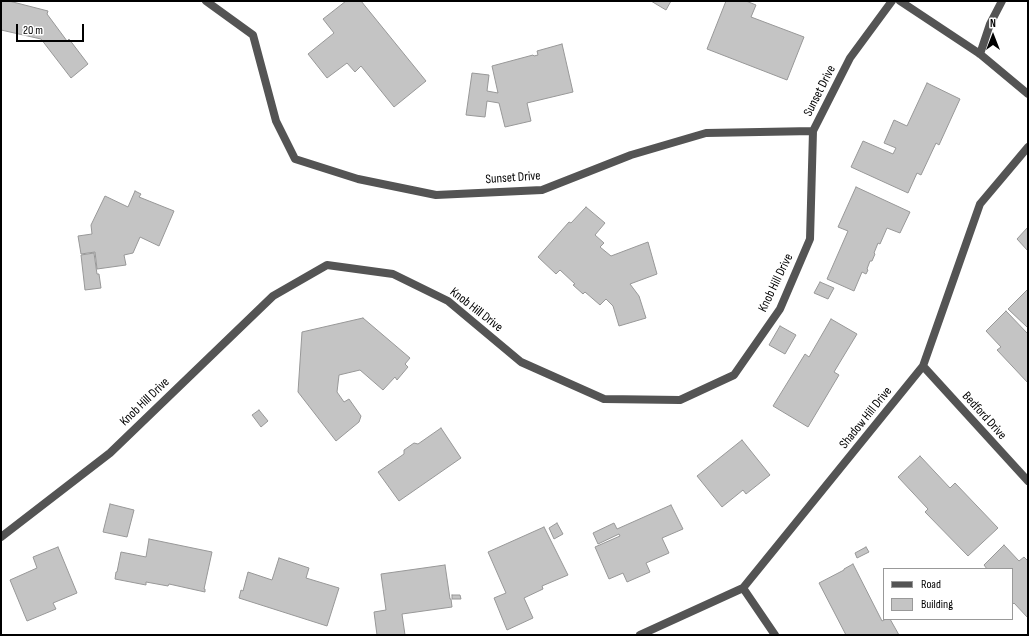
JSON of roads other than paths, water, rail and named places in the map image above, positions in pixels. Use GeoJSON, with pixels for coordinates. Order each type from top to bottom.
{"type":"FeatureCollection","features":[{"type":"Feature","properties":{"kind":"street","name":"Sunset Drive"},"geometry":{"type":"LineString","coordinates":[[206,1],[253,35],[276,121],[295,159],[358,179],[436,195],[542,190],[632,155],[706,133],[813,131],[850,58],[892,1]]}},
{"type":"Feature","properties":{"kind":"street"},"geometry":{"type":"LineString","coordinates":[[900,1],[980,54],[1028,94]]}},
{"type":"Feature","properties":{"kind":"street"},"geometry":{"type":"LineString","coordinates":[[980,54],[990,24],[1002,1]]}},
{"type":"Feature","properties":{"kind":"street","name":"Knob Hill Drive"},"geometry":{"type":"LineString","coordinates":[[1,537],[110,453],[273,296],[327,264],[393,274],[448,301],[521,362],[604,399],[680,400],[734,375],[780,309],[810,239],[813,131]]}},
{"type":"Feature","properties":{"kind":"street","name":"Shadow Hill Drive"},"geometry":{"type":"LineString","coordinates":[[640,635],[743,588],[923,366],[980,204],[1028,147]]}},
{"type":"Feature","properties":{"kind":"street","name":"Bedford Drive"},"geometry":{"type":"LineString","coordinates":[[923,366],[1028,481]]}},
{"type":"Feature","properties":{"kind":"street"},"geometry":{"type":"LineString","coordinates":[[743,588],[775,635]]}}]}
